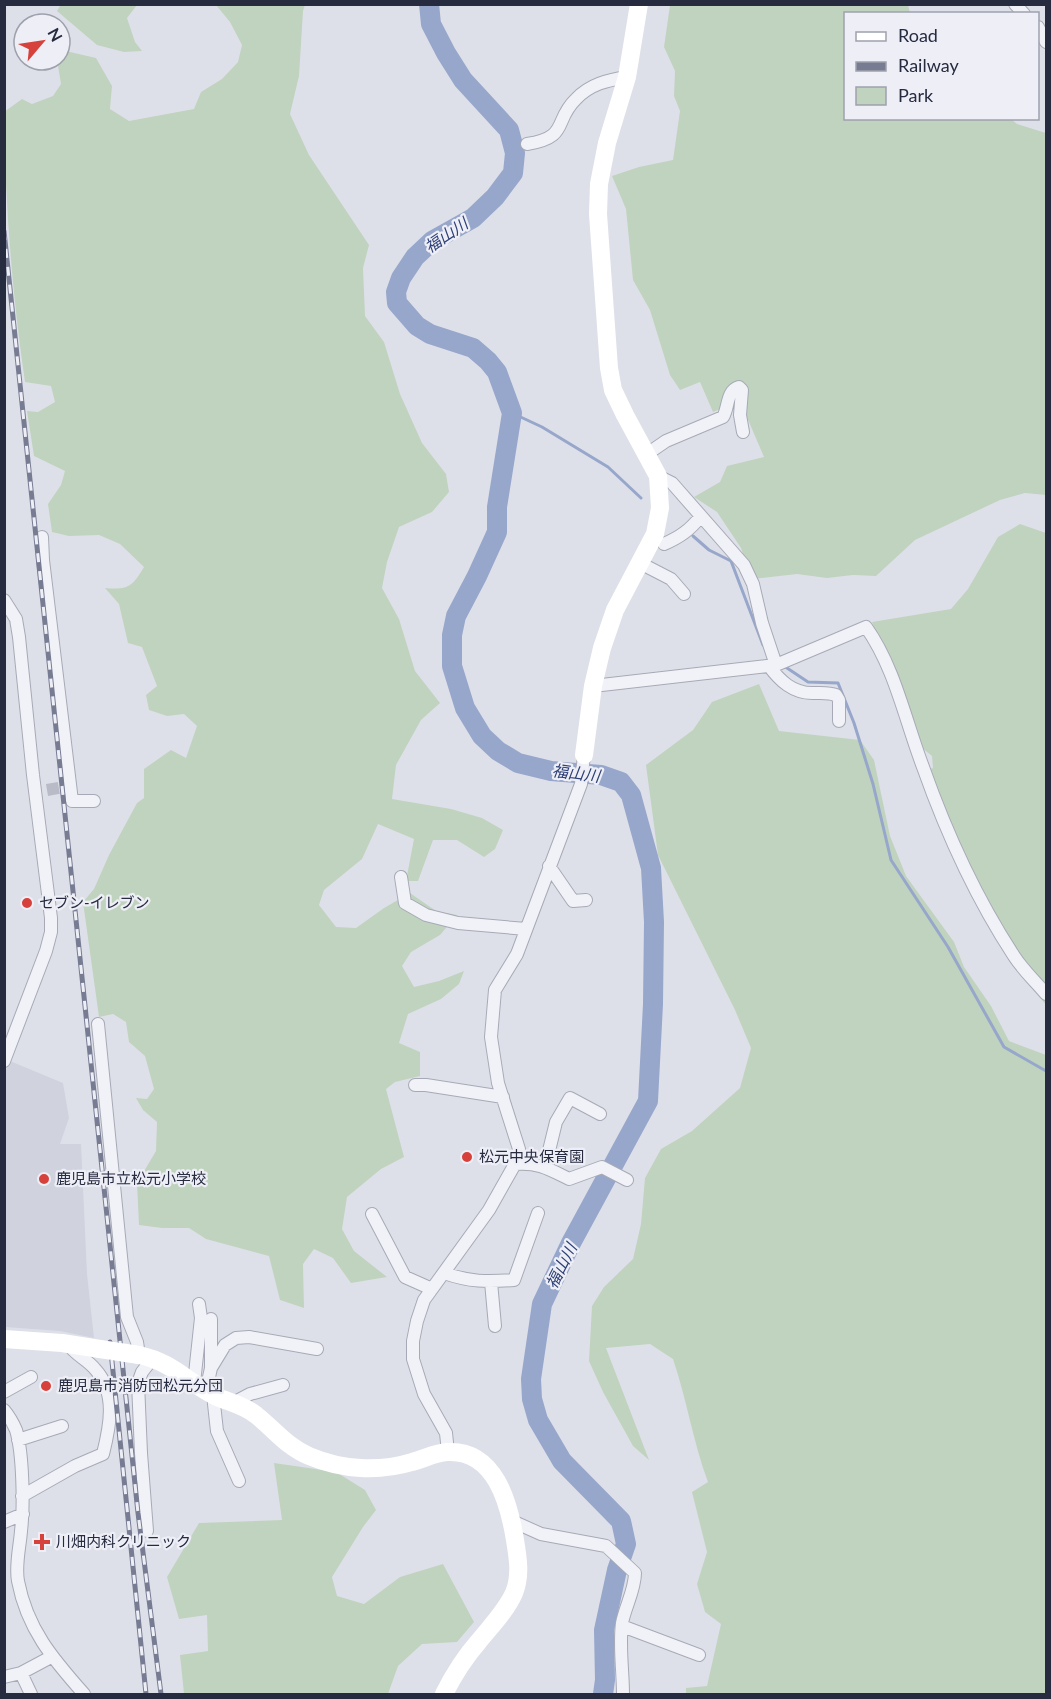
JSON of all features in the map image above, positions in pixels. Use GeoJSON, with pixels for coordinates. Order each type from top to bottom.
{"type":"FeatureCollection","features":[{"type":"Feature","properties":{"kind":"street"},"geometry":{"type":"LineString","coordinates":[[448,1452],[446,1433],[424,1394],[413,1359],[413,1341],[417,1321],[424,1300],[489,1210],[515,1164],[519,1149],[498,1083],[491,1037],[495,990],[517,954],[581,784],[594,686],[602,648],[615,610],[655,534],[660,508],[658,476],[613,390],[609,368],[598,214],[602,163],[627,77],[639,4]]}},
{"type":"Feature","properties":{"kind":"street"},"geometry":{"type":"LineString","coordinates":[[1039,29],[1047,42]]}},
{"type":"Feature","properties":{"kind":"street"},"geometry":{"type":"LineString","coordinates":[[527,144],[556,134],[565,113],[575,99],[591,87],[605,81],[627,77]]}},
{"type":"Feature","properties":{"kind":"street"},"geometry":{"type":"LineString","coordinates":[[647,454],[666,441],[723,417],[727,411],[730,393],[739,387],[742,390],[740,415],[743,432]]}},
{"type":"Feature","properties":{"kind":"street"},"geometry":{"type":"LineString","coordinates":[[658,476],[672,483],[744,565],[753,584],[772,666],[778,679],[803,693],[836,695],[839,700],[839,721]]}},
{"type":"Feature","properties":{"kind":"street"},"geometry":{"type":"LineString","coordinates":[[664,544],[683,536],[701,516]]}},
{"type":"Feature","properties":{"kind":"street"},"geometry":{"type":"LineString","coordinates":[[42,537],[72,801],[94,801]]}},
{"type":"Feature","properties":{"kind":"street"},"geometry":{"type":"LineString","coordinates":[[640,563],[671,579],[684,594]]}},
{"type":"Feature","properties":{"kind":"street"},"geometry":{"type":"LineString","coordinates":[[4,600],[16,619],[19,637],[41,791],[51,918],[51,932],[46,951],[4,1061]]}},
{"type":"Feature","properties":{"kind":"street"},"geometry":{"type":"LineString","coordinates":[[594,686],[772,666],[866,627],[878,645],[900,698],[933,793],[976,890],[1015,958],[1047,994]]}},
{"type":"Feature","properties":{"kind":"street"},"geometry":{"type":"LineString","coordinates":[[549,866],[573,901],[586,900]]}},
{"type":"Feature","properties":{"kind":"street"},"geometry":{"type":"LineString","coordinates":[[401,877],[405,903],[426,915],[458,923],[526,929]]}},
{"type":"Feature","properties":{"kind":"street"},"geometry":{"type":"LineString","coordinates":[[98,1024],[127,1317],[146,1357],[138,1383],[147,1531]]}},
{"type":"Feature","properties":{"kind":"street"},"geometry":{"type":"LineString","coordinates":[[416,1085],[426,1084],[503,1097]]}},
{"type":"Feature","properties":{"kind":"street"},"geometry":{"type":"LineString","coordinates":[[545,1167],[556,1122],[570,1098],[600,1114]]}},
{"type":"Feature","properties":{"kind":"street"},"geometry":{"type":"LineString","coordinates":[[515,1164],[530,1163],[545,1167],[569,1179],[602,1167],[627,1180]]}},
{"type":"Feature","properties":{"kind":"street"},"geometry":{"type":"LineString","coordinates":[[444,1273],[463,1280],[491,1282],[513,1280],[537,1213]]}},
{"type":"Feature","properties":{"kind":"street"},"geometry":{"type":"LineString","coordinates":[[372,1214],[405,1278],[432,1289]]}},
{"type":"Feature","properties":{"kind":"street"},"geometry":{"type":"LineString","coordinates":[[491,1282],[495,1326]]}},
{"type":"Feature","properties":{"kind":"street"},"geometry":{"type":"LineString","coordinates":[[199,1304],[204,1390],[217,1431],[239,1481]]}},
{"type":"Feature","properties":{"kind":"street"},"geometry":{"type":"LineString","coordinates":[[211,1319],[212,1368]]}},
{"type":"Feature","properties":{"kind":"street"},"geometry":{"type":"LineString","coordinates":[[204,1390],[212,1368],[225,1345],[236,1338],[249,1337],[316,1349]]}},
{"type":"Feature","properties":{"kind":"street"},"geometry":{"type":"LineString","coordinates":[[4,1339],[100,1349],[146,1357],[168,1365],[204,1390],[253,1412],[295,1449],[325,1461],[348,1466],[386,1468],[448,1452],[461,1453],[477,1459],[492,1472],[505,1497],[512,1521],[518,1562],[518,1580],[508,1605],[456,1672],[444,1695]]}},
{"type":"Feature","properties":{"kind":"street"},"geometry":{"type":"LineString","coordinates":[[22,1496],[75,1466],[103,1454],[110,1425],[110,1405],[104,1382],[94,1367],[74,1353],[68,1344]]}},
{"type":"Feature","properties":{"kind":"street"},"geometry":{"type":"LineString","coordinates":[[4,1392],[31,1377]]}},
{"type":"Feature","properties":{"kind":"street"},"geometry":{"type":"LineString","coordinates":[[233,1403],[250,1394],[283,1385]]}},
{"type":"Feature","properties":{"kind":"street"},"geometry":{"type":"LineString","coordinates":[[4,1410],[12,1422],[18,1440],[23,1514],[18,1580],[29,1619],[39,1639],[51,1657],[84,1695]]}},
{"type":"Feature","properties":{"kind":"street"},"geometry":{"type":"LineString","coordinates":[[18,1440],[62,1426]]}},
{"type":"Feature","properties":{"kind":"street"},"geometry":{"type":"LineString","coordinates":[[4,1522],[23,1514]]}},
{"type":"Feature","properties":{"kind":"street"},"geometry":{"type":"LineString","coordinates":[[512,1521],[542,1534],[606,1546],[635,1573],[635,1581],[625,1607],[622,1626],[623,1695]]}},
{"type":"Feature","properties":{"kind":"street"},"geometry":{"type":"LineString","coordinates":[[4,1568],[18,1568]]}},
{"type":"Feature","properties":{"kind":"street"},"geometry":{"type":"LineString","coordinates":[[622,1626],[699,1655]]}},
{"type":"Feature","properties":{"kind":"street"},"geometry":{"type":"LineString","coordinates":[[4,1677],[21,1673],[51,1657]]}},
{"type":"Feature","properties":{"kind":"street"},"geometry":{"type":"LineString","coordinates":[[21,1673],[31,1695]]}},
{"type":"Feature","properties":{"kind":"shaded area","name":"鹿児島市立松元小学校"},"geometry":{"type":"Polygon","coordinates":[[[10,1061],[63,1083],[69,1118],[60,1144],[81,1144],[87,1274],[94,1338],[60,1331],[5,1327],[4,1074],[10,1061]]]}},
{"type":"Feature","properties":{"kind":"green space"},"geometry":{"type":"Polygon","coordinates":[[[61,4],[137,5],[127,18],[135,42],[142,51],[124,52],[97,45],[72,24],[72,12],[57,11],[61,4]]]}},
{"type":"Feature","properties":{"kind":"green space"},"geometry":{"type":"Polygon","coordinates":[[[216,5],[305,5],[299,76],[290,114],[309,155],[369,245],[363,268],[365,316],[384,342],[400,394],[422,443],[446,474],[449,492],[432,512],[399,527],[387,562],[382,588],[399,619],[415,671],[440,703],[421,720],[396,765],[392,799],[451,809],[482,818],[503,830],[495,849],[484,857],[457,840],[433,840],[418,881],[406,881],[414,839],[378,824],[362,859],[324,890],[319,905],[336,927],[356,928],[410,893],[436,911],[457,915],[440,935],[411,952],[402,966],[414,987],[439,981],[464,971],[459,984],[441,999],[408,1014],[399,1043],[420,1052],[420,1076],[395,1082],[386,1089],[404,1157],[381,1169],[347,1197],[342,1229],[354,1251],[387,1277],[351,1283],[333,1258],[314,1249],[303,1264],[304,1308],[280,1300],[269,1256],[206,1239],[189,1228],[139,1225],[137,1183],[156,1151],[157,1122],[143,1110],[136,1098],[147,1099],[154,1089],[145,1056],[129,1042],[126,1022],[113,1014],[99,1017],[83,902],[94,889],[137,803],[144,798],[144,769],[171,750],[186,758],[197,726],[184,714],[167,716],[149,710],[146,695],[157,686],[142,647],[128,643],[119,604],[105,588],[129,586],[144,567],[120,544],[99,535],[69,536],[52,532],[48,504],[61,485],[65,471],[34,456],[27,411],[38,412],[55,402],[51,386],[25,382],[16,315],[8,214],[4,112],[22,99],[32,104],[53,96],[61,84],[59,72],[72,72],[72,52],[96,58],[112,86],[110,109],[129,121],[194,109],[201,92],[222,79],[238,62],[242,45],[230,22],[216,5]]]}},
{"type":"Feature","properties":{"kind":"green space"},"geometry":{"type":"Polygon","coordinates":[[[670,5],[908,5],[910,12],[844,12],[844,120],[1012,120],[1017,124],[1046,133],[1046,495],[1025,493],[1000,500],[915,540],[876,576],[853,575],[827,578],[797,574],[752,579],[741,548],[717,512],[694,497],[720,482],[727,466],[764,457],[740,401],[713,412],[700,382],[680,390],[670,375],[650,310],[633,280],[626,209],[612,176],[639,167],[673,160],[680,111],[674,96],[675,71],[664,47],[670,5]]]}},
{"type":"Feature","properties":{"kind":"green space"},"geometry":{"type":"Polygon","coordinates":[[[1020,524],[1046,533],[1046,1005],[1032,987],[921,772],[933,768],[932,756],[916,743],[897,684],[872,622],[951,609],[968,589],[998,537],[1020,524]]]}},
{"type":"Feature","properties":{"kind":"green space"},"geometry":{"type":"Polygon","coordinates":[[[759,684],[779,731],[860,740],[874,760],[890,836],[906,876],[954,942],[964,967],[991,1006],[1009,1041],[1046,1055],[1046,1694],[686,1694],[686,1688],[707,1686],[721,1624],[705,1612],[697,1584],[707,1552],[692,1492],[708,1482],[678,1374],[673,1359],[650,1344],[606,1348],[649,1460],[633,1446],[603,1392],[589,1361],[592,1306],[604,1287],[633,1259],[641,1224],[645,1178],[661,1149],[692,1131],[740,1088],[751,1048],[735,1010],[658,855],[646,765],[693,730],[712,702],[759,684]]]}},
{"type":"Feature","properties":{"kind":"green space"},"geometry":{"type":"Polygon","coordinates":[[[274,1463],[336,1472],[365,1490],[376,1510],[332,1577],[337,1596],[364,1604],[400,1577],[443,1564],[474,1622],[457,1642],[422,1644],[398,1666],[388,1694],[184,1694],[180,1655],[208,1651],[207,1615],[179,1619],[167,1577],[199,1523],[282,1520],[274,1463]]]}},
{"type":"Feature","properties":{"kind":"waterway","name":"福山川"},"geometry":{"type":"LineString","coordinates":[[429,4],[431,24],[446,53],[463,80],[509,130],[515,153],[513,173],[495,197],[473,218],[432,241],[415,257],[401,278],[396,292],[397,303],[417,326],[430,334],[473,348],[488,361],[497,372],[512,413],[497,507],[497,532],[456,616],[452,635],[452,666],[465,708],[482,736],[498,751],[518,763],[551,771],[601,775],[621,782],[631,795],[651,868],[654,922],[653,1004],[648,1101],[571,1243],[542,1304],[531,1379],[532,1399],[538,1420],[562,1461],[621,1521],[626,1544],[617,1570],[604,1630],[603,1694]]}},
{"type":"Feature","properties":{"kind":"waterway"},"geometry":{"type":"LineString","coordinates":[[512,413],[542,427],[608,467],[641,498]]}},
{"type":"Feature","properties":{"kind":"waterway"},"geometry":{"type":"LineString","coordinates":[[693,536],[709,550],[731,561],[763,645]]}},
{"type":"Feature","properties":{"kind":"waterway"},"geometry":{"type":"LineString","coordinates":[[784,666],[808,682],[838,683],[854,723],[873,784],[891,860],[948,947],[1004,1047],[1046,1071]]}},
{"type":"Feature","properties":{"kind":"tunnel"},"geometry":{"type":"LineString","coordinates":[[47,790],[70,786]]}},
{"type":"Feature","properties":{"kind":"railway"},"geometry":{"type":"LineString","coordinates":[[4,231],[138,1513],[161,1694]]}},
{"type":"Feature","properties":{"kind":"railway"},"geometry":{"type":"LineString","coordinates":[[110,1342],[146,1694]]}},
{"type":"Feature","properties":{"kind":"place","name":"セブン-イレブン"},"geometry":{"type":"Point","coordinates":[27,903]}},
{"type":"Feature","properties":{"kind":"place","name":"松元中央保育園"},"geometry":{"type":"Point","coordinates":[467,1157]}},
{"type":"Feature","properties":{"kind":"place","name":"鹿児島市立松元小学校"},"geometry":{"type":"Point","coordinates":[44,1179]}},
{"type":"Feature","properties":{"kind":"place","name":"鹿児島市消防団松元分団"},"geometry":{"type":"Point","coordinates":[46,1386]}},
{"type":"Feature","properties":{"kind":"place","name":"川畑内科クリニック"},"geometry":{"type":"Point","coordinates":[42,1542]}}]}
